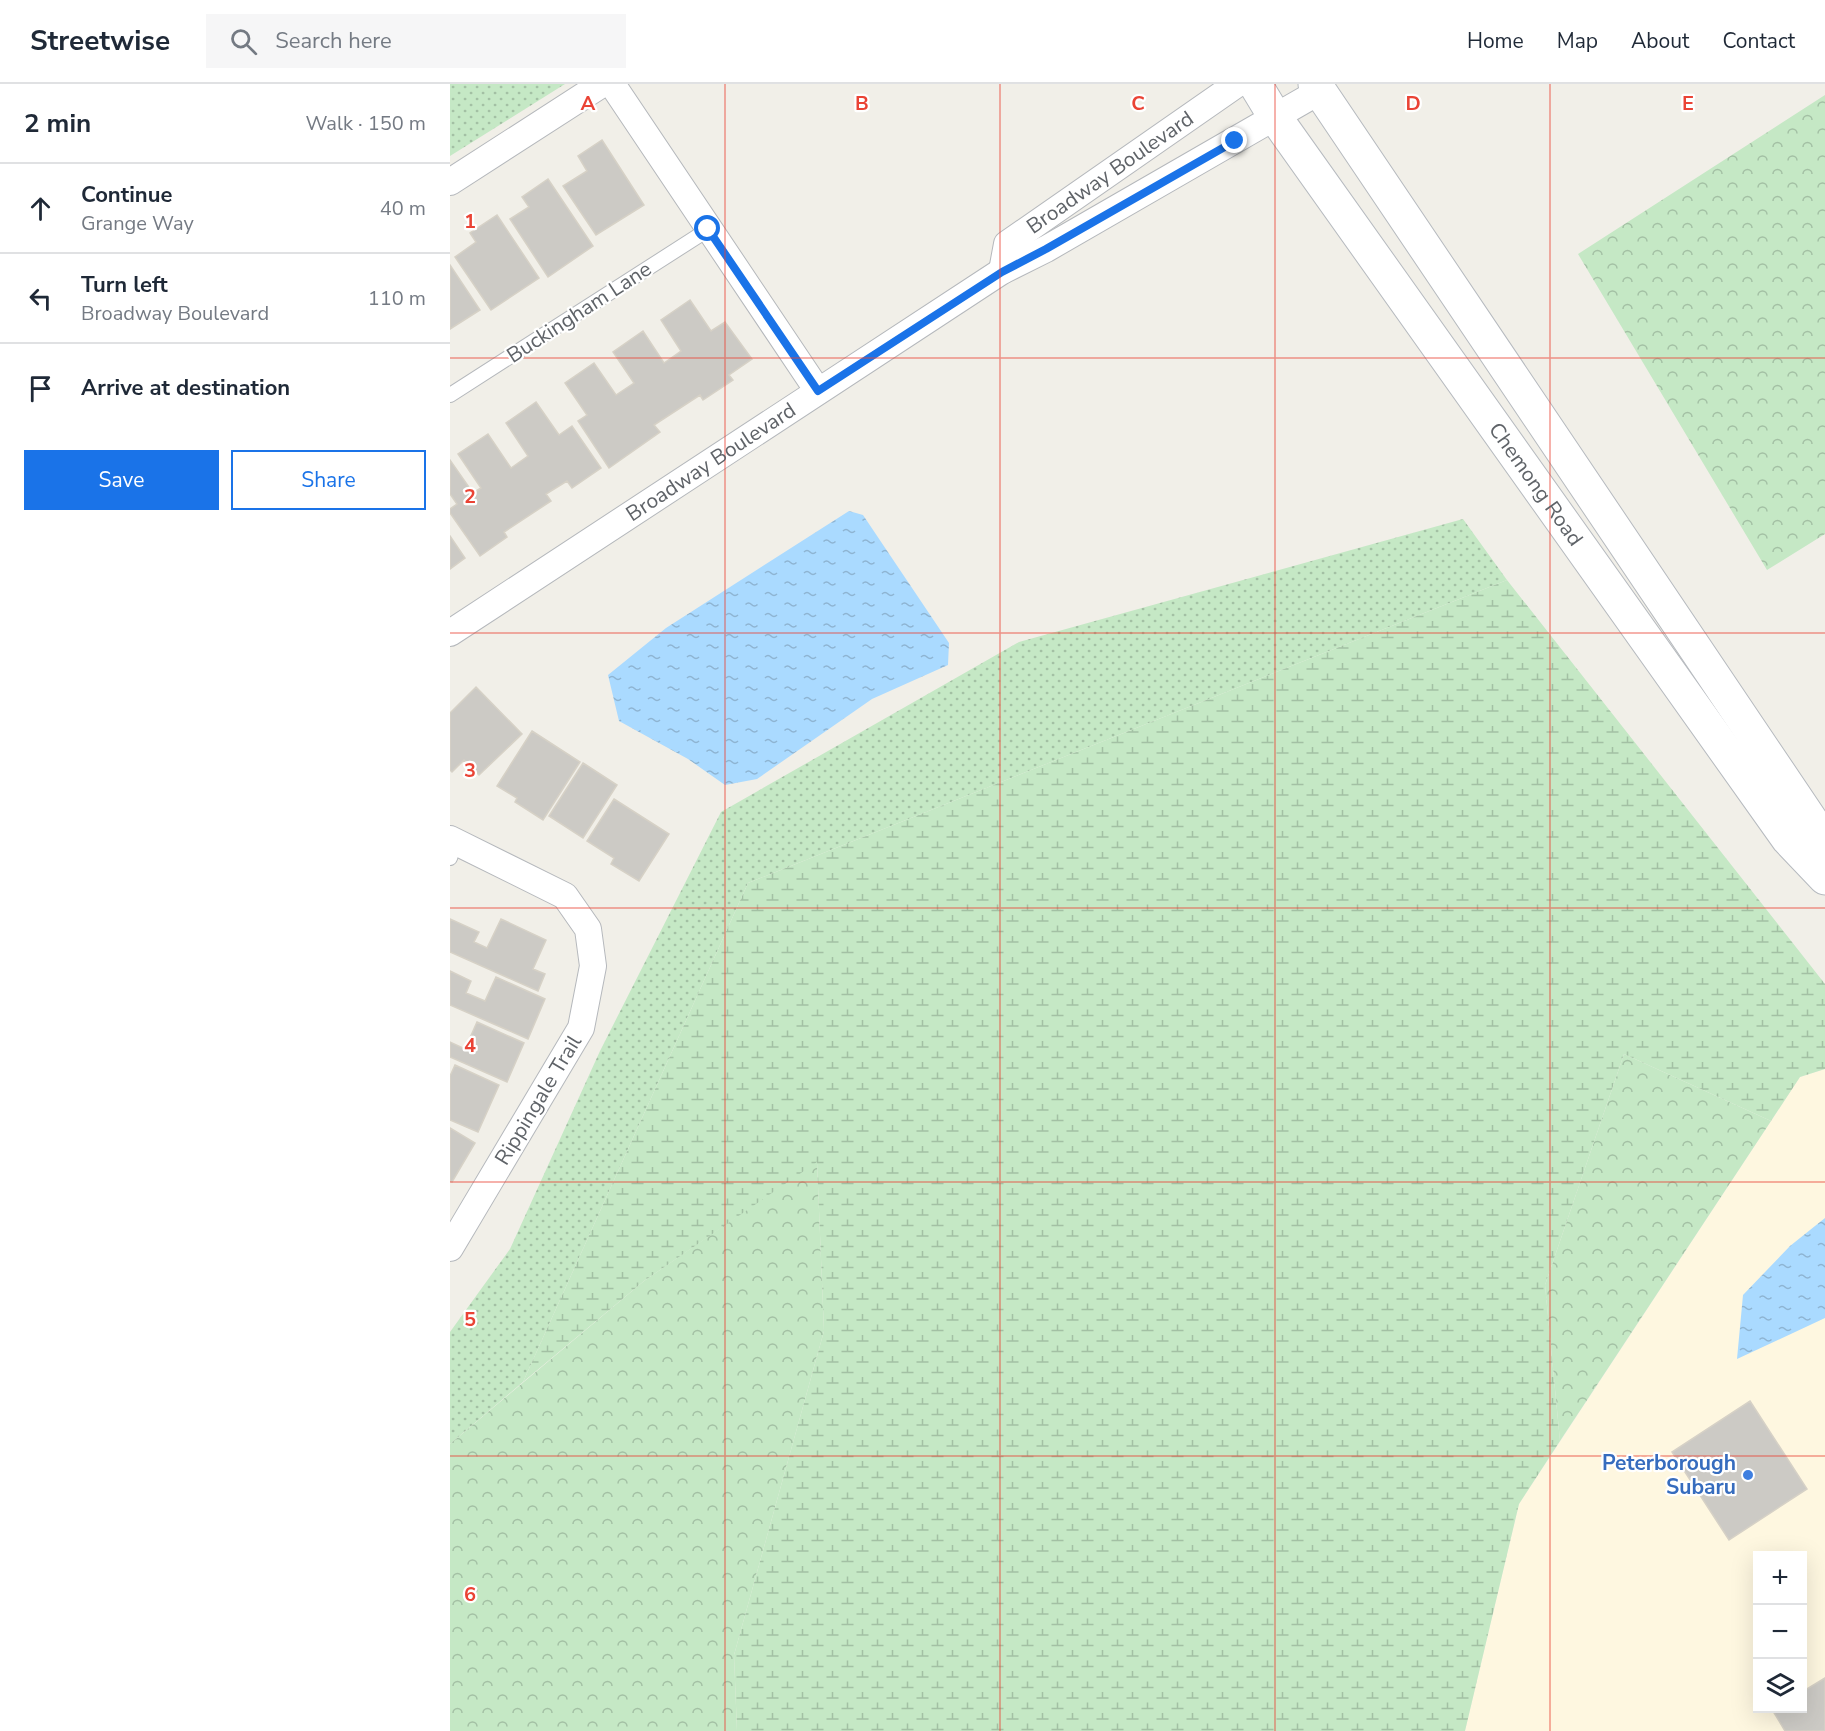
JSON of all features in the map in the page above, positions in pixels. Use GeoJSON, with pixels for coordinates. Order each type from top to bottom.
{"type":"FeatureCollection","features":[{"type":"Feature","properties":{"kind":"main road","name":"Chemong Road"},"geometry":{"type":"LineString","coordinates":[[1255,84],[1275,117],[1788,839],[1825,878]]}},
{"type":"Feature","properties":{"kind":"main road","name":"Chemong Road"},"geometry":{"type":"LineString","coordinates":[[1317,88],[1825,841]]}},
{"type":"Feature","properties":{"kind":"street"},"geometry":{"type":"LineString","coordinates":[[450,182],[602,84]]}},
{"type":"Feature","properties":{"kind":"street"},"geometry":{"type":"LineString","coordinates":[[612,84],[818,391]]}},
{"type":"Feature","properties":{"kind":"street","name":"Broadway Boulevard"},"geometry":{"type":"LineString","coordinates":[[1002,272],[1007,244],[1237,84]]}},
{"type":"Feature","properties":{"kind":"street","name":"Broadway Boulevard"},"geometry":{"type":"LineString","coordinates":[[450,633],[1002,272],[1275,117],[1317,88]]}},
{"type":"Feature","properties":{"kind":"street","name":"Rippingale Trail"},"geometry":{"type":"LineString","coordinates":[[450,1248],[581,1028],[593,966],[588,928],[565,896],[452,847]]}},
{"type":"Feature","properties":{"kind":"lane","name":"Buckingham Lane"},"geometry":{"type":"LineString","coordinates":[[450,395],[708,229]]}},
{"type":"Feature","properties":{"kind":"shaded area"},"geometry":{"type":"Polygon","coordinates":[[[1825,1069],[1825,1731],[1465,1731],[1519,1504],[1800,1077],[1825,1069]]]}},
{"type":"Feature","properties":{"kind":"green space"},"geometry":{"type":"Polygon","coordinates":[[[450,84],[565,84],[450,156],[450,84]]]}},
{"type":"Feature","properties":{"kind":"green space"},"geometry":{"type":"Polygon","coordinates":[[[1825,95],[1825,534],[1767,570],[1578,254],[1825,95]]]}},
{"type":"Feature","properties":{"kind":"green space"},"geometry":{"type":"Polygon","coordinates":[[[1463,519],[1507,580],[748,883],[523,1382],[450,1444],[450,1332],[510,1249],[600,1051],[721,812],[1019,642],[1463,519]]]}},
{"type":"Feature","properties":{"kind":"green space"},"geometry":{"type":"Polygon","coordinates":[[[1507,580],[1825,984],[1825,1069],[1800,1077],[1771,1121],[1624,1054],[1545,1285],[1560,1441],[1519,1504],[1465,1731],[737,1731],[734,1655],[824,1331],[817,1162],[644,1281],[523,1382],[748,883],[1507,580]]]}},
{"type":"Feature","properties":{"kind":"green space"},"geometry":{"type":"Polygon","coordinates":[[[1624,1054],[1771,1121],[1560,1441],[1545,1285],[1624,1054]]]}},
{"type":"Feature","properties":{"kind":"green space"},"geometry":{"type":"Polygon","coordinates":[[[817,1161],[824,1331],[734,1655],[737,1731],[450,1731],[450,1444],[644,1281],[817,1161]]]}},
{"type":"Feature","properties":{"kind":"water"},"geometry":{"type":"Polygon","coordinates":[[[849,511],[863,515],[949,643],[948,665],[872,699],[757,779],[725,785],[688,759],[619,721],[608,675],[666,628],[849,511]]]}},
{"type":"Feature","properties":{"kind":"water"},"geometry":{"type":"Polygon","coordinates":[[[1825,1218],[1825,1318],[1737,1359],[1743,1295],[1790,1246],[1825,1218]]]}},
{"type":"Feature","properties":{"kind":"building"},"geometry":{"type":"Polygon","coordinates":[[[602,140],[644,205],[596,235],[563,186],[587,171],[578,156],[602,140]]]}},
{"type":"Feature","properties":{"kind":"building"},"geometry":{"type":"Polygon","coordinates":[[[548,179],[593,246],[548,277],[510,219],[529,207],[522,197],[548,179]]]}},
{"type":"Feature","properties":{"kind":"building"},"geometry":{"type":"Polygon","coordinates":[[[497,215],[539,278],[491,310],[455,257],[476,242],[470,233],[497,215]]]}},
{"type":"Feature","properties":{"kind":"building"},"geometry":{"type":"Polygon","coordinates":[[[450,265],[480,310],[450,329],[450,265]]]}},
{"type":"Feature","properties":{"kind":"building"},"geometry":{"type":"Polygon","coordinates":[[[690,300],[711,331],[725,322],[752,359],[729,375],[733,380],[703,400],[700,395],[654,425],[660,432],[609,468],[578,421],[587,415],[565,383],[594,363],[616,395],[634,383],[613,352],[643,331],[664,363],[681,351],[661,320],[690,300]]]}},
{"type":"Feature","properties":{"kind":"building"},"geometry":{"type":"Polygon","coordinates":[[[536,402],[559,435],[572,426],[601,468],[572,488],[567,481],[546,494],[551,501],[504,532],[507,537],[480,556],[450,513],[450,509],[457,504],[450,494],[450,460],[473,493],[481,488],[458,454],[488,434],[511,468],[528,456],[506,423],[536,402]]]}},
{"type":"Feature","properties":{"kind":"building"},"geometry":{"type":"Polygon","coordinates":[[[450,536],[465,558],[450,569],[450,536]]]}},
{"type":"Feature","properties":{"kind":"building"},"geometry":{"type":"Polygon","coordinates":[[[476,687],[522,734],[479,775],[464,760],[452,772],[450,770],[450,713],[476,687]]]}},
{"type":"Feature","properties":{"kind":"building"},"geometry":{"type":"Polygon","coordinates":[[[532,731],[580,762],[543,820],[515,802],[517,798],[497,786],[532,731]]]}},
{"type":"Feature","properties":{"kind":"building"},"geometry":{"type":"Polygon","coordinates":[[[583,763],[617,785],[583,838],[549,816],[583,763]]]}},
{"type":"Feature","properties":{"kind":"building"},"geometry":{"type":"Polygon","coordinates":[[[614,799],[669,834],[639,881],[611,864],[614,858],[587,841],[614,799]]]}},
{"type":"Feature","properties":{"kind":"building"},"geometry":{"type":"Polygon","coordinates":[[[450,919],[479,932],[474,942],[487,948],[501,919],[546,940],[533,969],[545,974],[538,991],[450,952],[450,919]]]}},
{"type":"Feature","properties":{"kind":"building"},"geometry":{"type":"Polygon","coordinates":[[[450,971],[471,981],[466,993],[485,1001],[496,977],[545,999],[528,1039],[450,1005],[450,971]]]}},
{"type":"Feature","properties":{"kind":"building"},"geometry":{"type":"Polygon","coordinates":[[[477,1022],[524,1043],[507,1082],[450,1057],[450,1042],[465,1049],[477,1022]]]}},
{"type":"Feature","properties":{"kind":"building"},"geometry":{"type":"Polygon","coordinates":[[[455,1065],[499,1085],[478,1132],[450,1120],[450,1076],[455,1065]]]}},
{"type":"Feature","properties":{"kind":"building"},"geometry":{"type":"Polygon","coordinates":[[[450,1128],[475,1143],[452,1182],[450,1181],[450,1128]]]}},
{"type":"Feature","properties":{"kind":"building"},"geometry":{"type":"Polygon","coordinates":[[[1750,1401],[1807,1489],[1729,1540],[1672,1452],[1750,1401]]]}},
{"type":"Feature","properties":{"kind":"building"},"geometry":{"type":"Polygon","coordinates":[[[1825,1678],[1825,1731],[1785,1731],[1774,1713],[1807,1713],[1807,1689],[1825,1678]]]}},
{"type":"Feature","properties":{"kind":"place","name":"Peterborough Subaru"},"geometry":{"type":"Point","coordinates":[1748,1475]}},
{"type":"Feature","properties":{"kind":"route"},"geometry":{"type":"LineString","coordinates":[[708,229],[818,391],[1002,272],[1235,141]]}}]}
